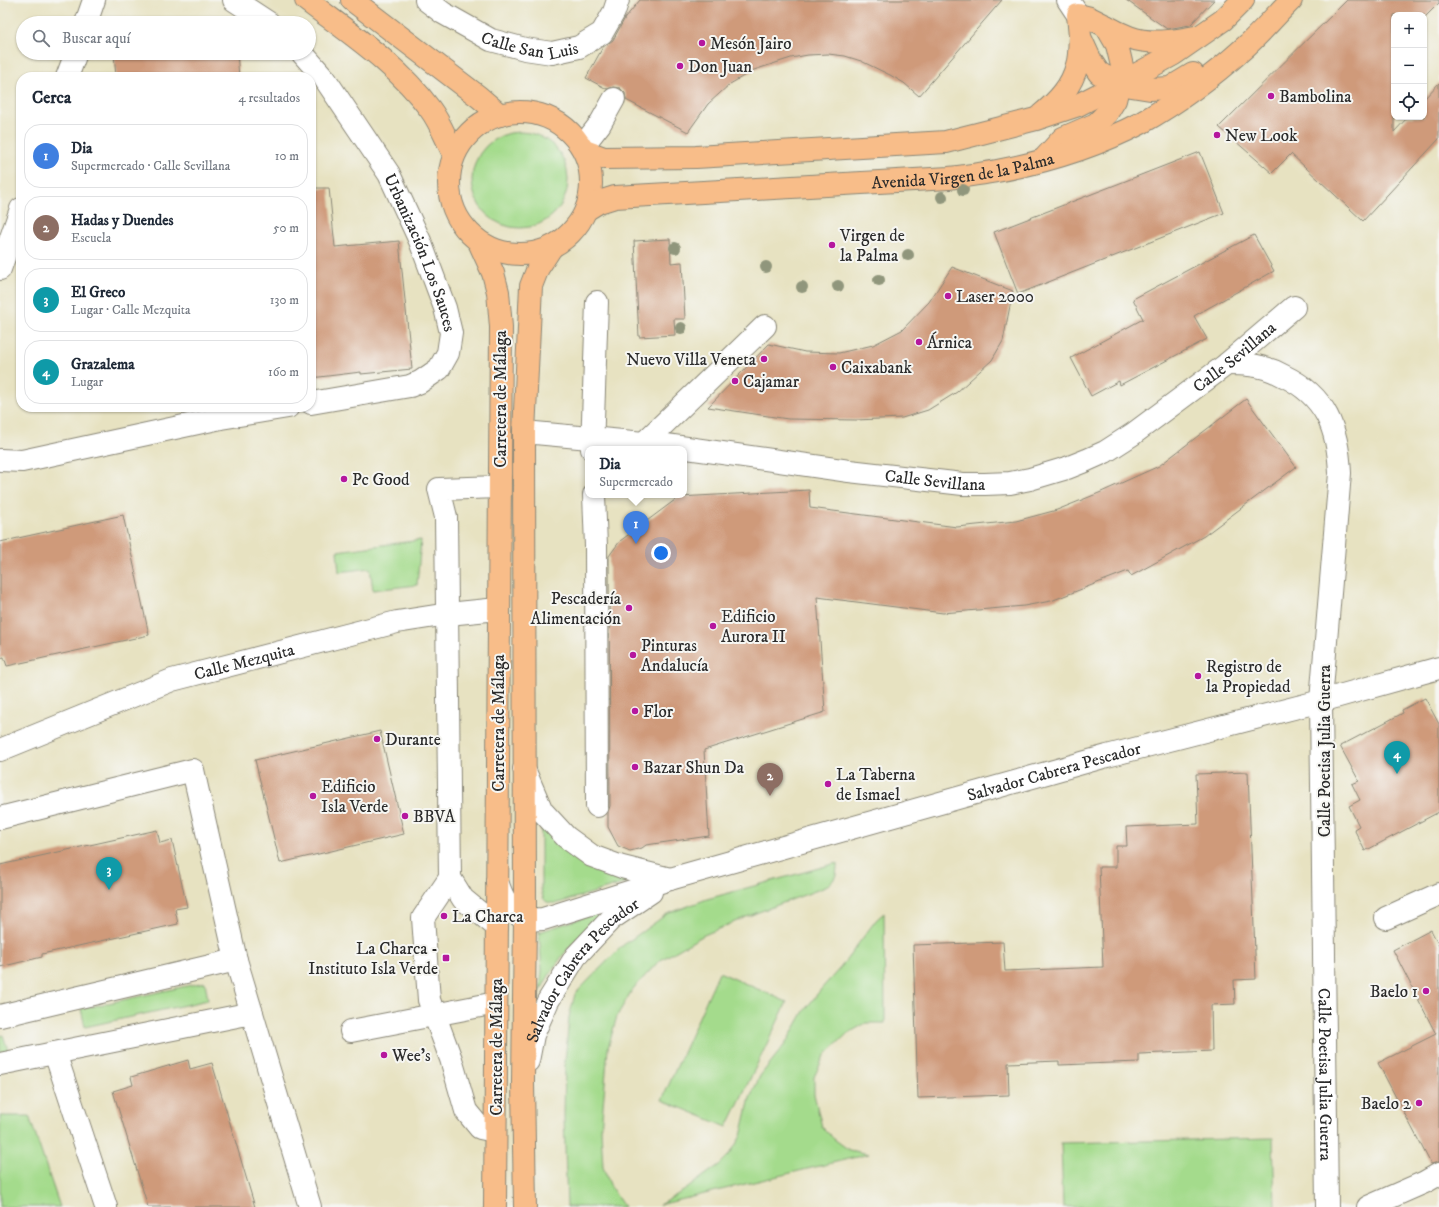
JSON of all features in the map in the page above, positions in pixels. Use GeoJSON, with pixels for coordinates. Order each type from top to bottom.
{"type":"FeatureCollection","features":[{"type":"Feature","properties":{"kind":"main road"},"geometry":{"type":"LineString","coordinates":[[306,0],[384,60],[409,83],[431,110],[454,154]]}},
{"type":"Feature","properties":{"kind":"main road"},"geometry":{"type":"LineString","coordinates":[[352,0],[479,97],[500,115]]}},
{"type":"Feature","properties":{"kind":"main road","name":"Avenida Virgen de la Palma"},"geometry":{"type":"LineString","coordinates":[[583,149],[604,158],[673,158],[946,142],[1036,119],[1078,105],[1174,54],[1224,20],[1243,0]]}},
{"type":"Feature","properties":{"kind":"main road","name":"Avenida Virgen de la Palma"},"geometry":{"type":"LineString","coordinates":[[586,210],[599,202],[615,197],[949,178],[996,172],[1043,160],[1088,146],[1140,123],[1170,105],[1219,69],[1244,48],[1291,0]]}},
{"type":"Feature","properties":{"kind":"main road"},"geometry":{"type":"LineString","coordinates":[[1073,8],[1130,38],[1171,42],[1200,36]]}},
{"type":"Feature","properties":{"kind":"main road"},"geometry":{"type":"LineString","coordinates":[[1073,8],[1080,37],[1091,61],[1099,73],[1119,84],[1150,89],[1170,88],[1194,73],[1219,69]]}},
{"type":"Feature","properties":{"kind":"main road"},"geometry":{"type":"LineString","coordinates":[[1043,160],[1063,138],[1096,124],[1107,113],[1116,100],[1122,66],[1117,44],[1106,26]]}},
{"type":"Feature","properties":{"kind":"main road"},"geometry":{"type":"LineString","coordinates":[[1036,119],[1055,103],[1071,83],[1078,64],[1080,37]]}},
{"type":"Feature","properties":{"kind":"main road"},"geometry":{"type":"LineString","coordinates":[[525,112],[549,118],[570,131],[583,149],[590,169],[592,185],[586,210],[572,232],[551,248],[526,254],[502,252],[479,242],[462,225],[451,203],[449,178],[454,154],[473,130],[500,115],[525,112]]}},
{"type":"Feature","properties":{"kind":"main road","name":"Carretera de Málaga"},"geometry":{"type":"LineString","coordinates":[[479,242],[493,273],[498,292],[501,327],[495,1207]]}},
{"type":"Feature","properties":{"kind":"main road","name":"Carretera de Málaga"},"geometry":{"type":"LineString","coordinates":[[525,1207],[523,1082],[525,920],[523,767],[524,432],[531,286],[538,268],[551,248]]}},
{"type":"Feature","properties":{"kind":"street"},"geometry":{"type":"LineString","coordinates":[[88,16],[94,0]]}},
{"type":"Feature","properties":{"kind":"street"},"geometry":{"type":"LineString","coordinates":[[234,0],[258,16]]}},
{"type":"Feature","properties":{"kind":"street","name":"Calle San Luis"},"geometry":{"type":"LineString","coordinates":[[426,0],[443,13],[492,40],[525,49],[552,53],[579,47],[602,33],[614,12],[618,0]]}},
{"type":"Feature","properties":{"kind":"street"},"geometry":{"type":"LineString","coordinates":[[69,72],[73,60]]}},
{"type":"Feature","properties":{"kind":"street","name":"Urbanización Los Sauces"},"geometry":{"type":"LineString","coordinates":[[308,60],[325,79],[389,174],[420,241],[444,308],[451,333],[448,353],[439,369],[420,382],[410,386],[316,402]]}},
{"type":"Feature","properties":{"kind":"street"},"geometry":{"type":"LineString","coordinates":[[583,149],[600,124],[614,99]]}},
{"type":"Feature","properties":{"kind":"street"},"geometry":{"type":"LineString","coordinates":[[0,269],[16,223]]}},
{"type":"Feature","properties":{"kind":"street"},"geometry":{"type":"LineString","coordinates":[[592,443],[597,302]]}},
{"type":"Feature","properties":{"kind":"street","name":"Calle Sevillana"},"geometry":{"type":"LineString","coordinates":[[687,448],[849,471],[964,484],[1010,483],[1030,479],[1067,468],[1087,460],[1105,452],[1133,434],[1227,364],[1294,307]]}},
{"type":"Feature","properties":{"kind":"street"},"geometry":{"type":"LineString","coordinates":[[643,444],[765,326]]}},
{"type":"Feature","properties":{"kind":"street","name":"Calle Poetisa Julia Guerra"},"geometry":{"type":"LineString","coordinates":[[1227,364],[1249,364],[1262,367],[1291,379],[1304,388],[1320,403],[1328,416],[1336,436],[1338,448],[1340,473],[1321,701],[1327,1207]]}},
{"type":"Feature","properties":{"kind":"street"},"geometry":{"type":"LineString","coordinates":[[0,460],[22,461],[221,418],[258,412]]}},
{"type":"Feature","properties":{"kind":"street","name":"Calle Sevillana"},"geometry":{"type":"LineString","coordinates":[[524,432],[592,443],[673,446]]}},
{"type":"Feature","properties":{"kind":"street"},"geometry":{"type":"LineString","coordinates":[[496,927],[463,899],[450,878],[446,517],[439,488],[499,487]]}},
{"type":"Feature","properties":{"kind":"street"},"geometry":{"type":"LineString","coordinates":[[594,498],[596,546],[597,806]]}},
{"type":"Feature","properties":{"kind":"street","name":"Calle Mezquita"},"geometry":{"type":"LineString","coordinates":[[0,750],[172,680],[396,622],[448,614],[498,609]]}},
{"type":"Feature","properties":{"kind":"street","name":"Salvador Cabrera Pescador"},"geometry":{"type":"LineString","coordinates":[[525,920],[543,919],[670,879],[1107,756],[1321,701],[1439,668]]}},
{"type":"Feature","properties":{"kind":"street","name":"Salvador Cabrera Pescador"},"geometry":{"type":"LineString","coordinates":[[523,767],[542,811],[566,838],[592,856],[622,868],[670,879]]}},
{"type":"Feature","properties":{"kind":"street"},"geometry":{"type":"LineString","coordinates":[[0,818],[193,770],[236,960],[310,1207]]}},
{"type":"Feature","properties":{"kind":"street"},"geometry":{"type":"LineString","coordinates":[[450,878],[423,918],[429,1000],[451,1059],[466,1111],[480,1128],[495,1131]]}},
{"type":"Feature","properties":{"kind":"street","name":"Salvador Cabrera Pescador"},"geometry":{"type":"LineString","coordinates":[[523,1082],[533,1035],[548,1001],[576,956],[611,919],[670,879]]}},
{"type":"Feature","properties":{"kind":"street"},"geometry":{"type":"LineString","coordinates":[[497,881],[502,896],[511,910],[525,920]]}},
{"type":"Feature","properties":{"kind":"street"},"geometry":{"type":"LineString","coordinates":[[1386,918],[1439,894]]}},
{"type":"Feature","properties":{"kind":"street"},"geometry":{"type":"LineString","coordinates":[[0,1016],[236,960]]}},
{"type":"Feature","properties":{"kind":"street"},"geometry":{"type":"LineString","coordinates":[[351,1030],[496,1003]]}},
{"type":"Feature","properties":{"kind":"street"},"geometry":{"type":"LineString","coordinates":[[0,1064],[252,1013]]}},
{"type":"Feature","properties":{"kind":"street"},"geometry":{"type":"LineString","coordinates":[[55,1053],[106,1207]]}},
{"type":"Feature","properties":{"kind":"street"},"geometry":{"type":"LineString","coordinates":[[1368,1207],[1425,1182],[1439,1174]]}},
{"type":"Feature","properties":{"kind":"green space"},"geometry":{"type":"Polygon","coordinates":[[[520,132],[538,136],[554,146],[564,162],[568,180],[564,198],[554,214],[538,224],[520,228],[502,224],[486,214],[476,198],[472,180],[476,162],[486,146],[502,136],[520,132]]]}},
{"type":"Feature","properties":{"kind":"green space"},"geometry":{"type":"Polygon","coordinates":[[[421,540],[417,585],[373,590],[370,568],[339,572],[337,551],[421,540]]]}},
{"type":"Feature","properties":{"kind":"green space"},"geometry":{"type":"Polygon","coordinates":[[[541,823],[643,878],[558,903],[547,902],[543,896],[541,888],[541,823]]]}},
{"type":"Feature","properties":{"kind":"green space"},"geometry":{"type":"Polygon","coordinates":[[[837,863],[833,881],[823,888],[756,913],[704,935],[659,961],[632,990],[617,1016],[608,1048],[601,1130],[603,1167],[611,1187],[624,1207],[567,1207],[564,1117],[565,1061],[569,1017],[575,994],[622,946],[667,914],[707,899],[837,863]]]}},
{"type":"Feature","properties":{"kind":"green space"},"geometry":{"type":"Polygon","coordinates":[[[610,909],[579,936],[570,946],[546,980],[540,992],[542,970],[539,932],[610,909]]]}},
{"type":"Feature","properties":{"kind":"green space"},"geometry":{"type":"Polygon","coordinates":[[[884,913],[885,1023],[866,1023],[847,1034],[824,1056],[814,1077],[814,1094],[822,1127],[834,1139],[849,1150],[869,1154],[659,1205],[685,1190],[719,1165],[730,1154],[741,1136],[750,1098],[760,1076],[786,1043],[804,1011],[841,967],[876,920],[884,913]]]}},
{"type":"Feature","properties":{"kind":"green space"},"geometry":{"type":"Polygon","coordinates":[[[719,972],[787,1002],[727,1127],[662,1100],[719,972]]]}},
{"type":"Feature","properties":{"kind":"green space"},"geometry":{"type":"Polygon","coordinates":[[[205,982],[208,1000],[85,1027],[81,1009],[205,982]]]}},
{"type":"Feature","properties":{"kind":"green space"},"geometry":{"type":"Polygon","coordinates":[[[3,1035],[8,1050],[0,1052],[0,1036],[3,1035]]]}},
{"type":"Feature","properties":{"kind":"green space"},"geometry":{"type":"Polygon","coordinates":[[[0,1116],[29,1116],[60,1207],[0,1207],[0,1116]]]}},
{"type":"Feature","properties":{"kind":"green space"},"geometry":{"type":"Polygon","coordinates":[[[1273,1138],[1275,1207],[1063,1207],[1061,1143],[1273,1138]]]}},
{"type":"Feature","properties":{"kind":"building","name":"Don Juan"},"geometry":{"type":"Polygon","coordinates":[[[640,0],[1002,0],[919,96],[904,83],[861,61],[845,56],[828,54],[808,55],[791,58],[754,70],[730,84],[708,104],[688,132],[626,100],[625,93],[620,88],[613,87],[607,89],[586,78],[603,47],[613,40],[625,18],[640,0]]]}},
{"type":"Feature","properties":{"kind":"building"},"geometry":{"type":"Polygon","coordinates":[[[1126,0],[1214,0],[1190,25],[1167,29],[1126,0]]]}},
{"type":"Feature","properties":{"kind":"building"},"geometry":{"type":"Polygon","coordinates":[[[1347,0],[1439,0],[1439,3],[1427,15],[1427,12],[1391,12],[1391,120],[1394,120],[1394,132],[1405,120],[1427,120],[1427,96],[1439,83],[1439,139],[1363,221],[1291,154],[1272,173],[1219,127],[1347,0]]]}},
{"type":"Feature","properties":{"kind":"building"},"geometry":{"type":"Polygon","coordinates":[[[115,60],[238,60],[239,72],[116,72],[115,60]]]}},
{"type":"Feature","properties":{"kind":"building"},"geometry":{"type":"Polygon","coordinates":[[[1200,152],[1224,213],[1018,294],[994,232],[1200,152]]]}},
{"type":"Feature","properties":{"kind":"building"},"geometry":{"type":"Polygon","coordinates":[[[316,188],[329,188],[335,247],[399,241],[412,369],[361,374],[361,372],[316,377],[316,188]]]}},
{"type":"Feature","properties":{"kind":"building"},"geometry":{"type":"Polygon","coordinates":[[[1254,235],[1274,271],[1194,316],[1207,339],[1120,385],[1119,381],[1091,396],[1071,358],[1143,319],[1133,299],[1254,235]]]}},
{"type":"Feature","properties":{"kind":"building"},"geometry":{"type":"Polygon","coordinates":[[[670,239],[671,263],[682,262],[685,319],[674,319],[675,335],[639,337],[634,241],[670,239]]]}},
{"type":"Feature","properties":{"kind":"building"},"geometry":{"type":"Polygon","coordinates":[[[952,267],[1013,291],[1003,341],[992,360],[957,392],[928,410],[902,418],[856,420],[788,419],[708,407],[769,344],[805,352],[839,353],[873,345],[902,330],[929,302],[952,267]]]}},
{"type":"Feature","properties":{"kind":"building"},"geometry":{"type":"Polygon","coordinates":[[[1246,399],[1296,467],[1204,536],[1131,576],[1128,571],[1051,601],[1024,606],[943,613],[817,597],[825,712],[704,750],[709,836],[646,845],[642,848],[630,851],[618,846],[608,827],[608,812],[610,806],[609,556],[620,541],[678,498],[809,490],[810,508],[957,527],[1016,521],[1057,510],[1159,466],[1246,399]]]}},
{"type":"Feature","properties":{"kind":"building"},"geometry":{"type":"Polygon","coordinates":[[[123,515],[149,635],[7,666],[4,657],[0,658],[0,542],[123,515]]]}},
{"type":"Feature","properties":{"kind":"building"},"geometry":{"type":"Polygon","coordinates":[[[1425,698],[1439,724],[1439,812],[1365,851],[1354,829],[1359,826],[1349,806],[1360,800],[1352,784],[1359,781],[1340,746],[1403,713],[1402,710],[1425,698]]]}},
{"type":"Feature","properties":{"kind":"building","name":"Edificio Isla Verde"},"geometry":{"type":"Polygon","coordinates":[[[380,731],[404,834],[280,863],[255,760],[380,731]]]}},
{"type":"Feature","properties":{"kind":"building"},"geometry":{"type":"Polygon","coordinates":[[[1248,772],[1256,979],[1234,980],[1235,1004],[1211,1005],[1212,1051],[1139,1054],[1139,1062],[1059,1065],[1059,1061],[1008,1063],[1009,1095],[918,1098],[913,945],[1003,942],[1005,971],[1103,967],[1099,867],[1116,867],[1116,846],[1127,846],[1126,827],[1198,824],[1196,774],[1248,772]]]}},
{"type":"Feature","properties":{"kind":"building"},"geometry":{"type":"Polygon","coordinates":[[[157,830],[160,843],[172,840],[187,907],[175,909],[178,924],[42,954],[42,957],[0,967],[0,865],[157,830]]]}},
{"type":"Feature","properties":{"kind":"building"},"geometry":{"type":"Polygon","coordinates":[[[1431,930],[1439,946],[1439,1162],[1431,1164],[1378,1063],[1436,1034],[1393,950],[1431,930]]]}},
{"type":"Feature","properties":{"kind":"building"},"geometry":{"type":"Polygon","coordinates":[[[188,1060],[190,1069],[212,1063],[255,1207],[148,1207],[113,1091],[133,1085],[131,1077],[188,1060]]]}},
{"type":"Feature","properties":{"kind":"place","name":"Mesón Jairo"},"geometry":{"type":"Point","coordinates":[702,43]}},
{"type":"Feature","properties":{"kind":"place","name":"Don Juan"},"geometry":{"type":"Point","coordinates":[680,66]}},
{"type":"Feature","properties":{"kind":"place","name":"Bambolina"},"geometry":{"type":"Point","coordinates":[1271,96]}},
{"type":"Feature","properties":{"kind":"place","name":"New Look"},"geometry":{"type":"Point","coordinates":[1217,135]}},
{"type":"Feature","properties":{"kind":"place","name":"Virgen de la Palma"},"geometry":{"type":"Point","coordinates":[832,245]}},
{"type":"Feature","properties":{"kind":"place","name":"Laser 2000"},"geometry":{"type":"Point","coordinates":[948,296]}},
{"type":"Feature","properties":{"kind":"place","name":"Árnica"},"geometry":{"type":"Point","coordinates":[919,342]}},
{"type":"Feature","properties":{"kind":"place","name":"Nuevo Villa Veneta"},"geometry":{"type":"Point","coordinates":[764,359]}},
{"type":"Feature","properties":{"kind":"place","name":"Caixabank"},"geometry":{"type":"Point","coordinates":[833,367]}},
{"type":"Feature","properties":{"kind":"place","name":"Cajamar"},"geometry":{"type":"Point","coordinates":[735,381]}},
{"type":"Feature","properties":{"kind":"place","name":"Pc Good"},"geometry":{"type":"Point","coordinates":[344,479]}},
{"type":"Feature","properties":{"kind":"place","name":"Dia"},"geometry":{"type":"Point","coordinates":[636,544]}},
{"type":"Feature","properties":{"kind":"place","name":"Pescadería Alimentación"},"geometry":{"type":"Point","coordinates":[629,608]}},
{"type":"Feature","properties":{"kind":"place","name":"Edificio Aurora II"},"geometry":{"type":"Point","coordinates":[713,626]}},
{"type":"Feature","properties":{"kind":"place","name":"Pinturas Andalucía"},"geometry":{"type":"Point","coordinates":[633,655]}},
{"type":"Feature","properties":{"kind":"place","name":"Registro de la Propiedad"},"geometry":{"type":"Point","coordinates":[1198,676]}},
{"type":"Feature","properties":{"kind":"place","name":"Flor"},"geometry":{"type":"Point","coordinates":[635,711]}},
{"type":"Feature","properties":{"kind":"place","name":"Durante"},"geometry":{"type":"Point","coordinates":[377,739]}},
{"type":"Feature","properties":{"kind":"place","name":"Bazar Shun Da"},"geometry":{"type":"Point","coordinates":[635,767]}},
{"type":"Feature","properties":{"kind":"place","name":"Grazalema"},"geometry":{"type":"Point","coordinates":[1397,774]}},
{"type":"Feature","properties":{"kind":"place","name":"La Taberna de Ismael"},"geometry":{"type":"Point","coordinates":[828,784]}},
{"type":"Feature","properties":{"kind":"place","name":"Edificio Isla Verde"},"geometry":{"type":"Point","coordinates":[313,796]}},
{"type":"Feature","properties":{"kind":"place","name":"Hadas y Duendes"},"geometry":{"type":"Point","coordinates":[770,796]}},
{"type":"Feature","properties":{"kind":"place","name":"BBVA"},"geometry":{"type":"Point","coordinates":[405,816]}},
{"type":"Feature","properties":{"kind":"place","name":"El Greco"},"geometry":{"type":"Point","coordinates":[109,890]}},
{"type":"Feature","properties":{"kind":"place","name":"La Charca"},"geometry":{"type":"Point","coordinates":[444,916]}},
{"type":"Feature","properties":{"kind":"place","name":"La Charca - Instituto Isla Verde"},"geometry":{"type":"Point","coordinates":[446,958]}},
{"type":"Feature","properties":{"kind":"place","name":"Baelo 1"},"geometry":{"type":"Point","coordinates":[1426,991]}},
{"type":"Feature","properties":{"kind":"place","name":"Wee's"},"geometry":{"type":"Point","coordinates":[384,1055]}},
{"type":"Feature","properties":{"kind":"place","name":"Baelo 2"},"geometry":{"type":"Point","coordinates":[1419,1103]}}]}
